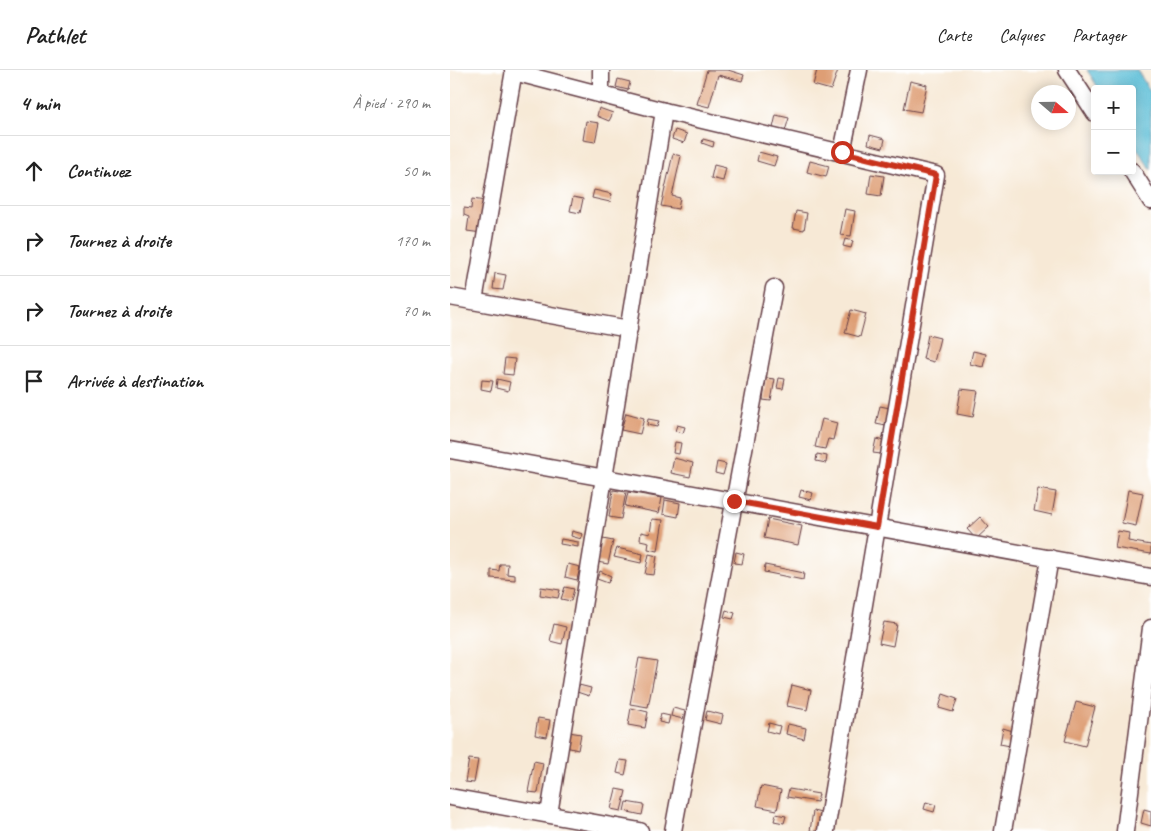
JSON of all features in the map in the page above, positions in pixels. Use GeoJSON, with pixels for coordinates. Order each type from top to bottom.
{"type":"FeatureCollection","features":[{"type":"Feature","properties":{"kind":"street"},"geometry":{"type":"LineString","coordinates":[[600,94],[601,70]]}},
{"type":"Feature","properties":{"kind":"street"},"geometry":{"type":"LineString","coordinates":[[842,152],[859,70]]}},
{"type":"Feature","properties":{"kind":"street"},"geometry":{"type":"LineString","coordinates":[[1067,70],[1091,107]]}},
{"type":"Feature","properties":{"kind":"street"},"geometry":{"type":"LineString","coordinates":[[474,301],[514,71],[664,111],[936,175],[826,831]]}},
{"type":"Feature","properties":{"kind":"street"},"geometry":{"type":"LineString","coordinates":[[548,814],[664,111]]}},
{"type":"Feature","properties":{"kind":"street"},"geometry":{"type":"LineString","coordinates":[[1135,175],[1151,201]]}},
{"type":"Feature","properties":{"kind":"street"},"geometry":{"type":"LineString","coordinates":[[673,831],[774,288]]}},
{"type":"Feature","properties":{"kind":"street"},"geometry":{"type":"LineString","coordinates":[[450,297],[628,329]]}},
{"type":"Feature","properties":{"kind":"street"},"geometry":{"type":"LineString","coordinates":[[450,450],[1151,576]]}},
{"type":"Feature","properties":{"kind":"street"},"geometry":{"type":"LineString","coordinates":[[1003,831],[1050,558]]}},
{"type":"Feature","properties":{"kind":"street"},"geometry":{"type":"LineString","coordinates":[[1124,831],[1151,628]]}},
{"type":"Feature","properties":{"kind":"street"},"geometry":{"type":"LineString","coordinates":[[450,797],[640,831]]}},
{"type":"Feature","properties":{"kind":"water"},"geometry":{"type":"Polygon","coordinates":[[[1087,70],[1137,70],[1151,92],[1151,170],[1136,147],[1136,85],[1096,85],[1087,70]]]}},
{"type":"Feature","properties":{"kind":"building"},"geometry":{"type":"Polygon","coordinates":[[[707,70],[728,70],[744,75],[742,81],[718,75],[709,107],[697,104],[707,70]]]}},
{"type":"Feature","properties":{"kind":"building"},"geometry":{"type":"Polygon","coordinates":[[[817,70],[838,70],[831,90],[813,85],[817,70]]]}},
{"type":"Feature","properties":{"kind":"building"},"geometry":{"type":"Polygon","coordinates":[[[618,79],[630,82],[628,90],[616,87],[618,79]]]}},
{"type":"Feature","properties":{"kind":"building"},"geometry":{"type":"Polygon","coordinates":[[[910,81],[927,85],[921,112],[904,109],[910,81]]]}},
{"type":"Feature","properties":{"kind":"building"},"geometry":{"type":"Polygon","coordinates":[[[599,108],[613,113],[609,121],[597,116],[599,108]]]}},
{"type":"Feature","properties":{"kind":"building"},"geometry":{"type":"Polygon","coordinates":[[[776,115],[789,118],[785,131],[773,128],[776,115]]]}},
{"type":"Feature","properties":{"kind":"building"},"geometry":{"type":"Polygon","coordinates":[[[586,121],[599,123],[595,142],[583,140],[586,121]]]}},
{"type":"Feature","properties":{"kind":"building"},"geometry":{"type":"Polygon","coordinates":[[[675,130],[687,134],[684,143],[672,139],[675,130]]]}},
{"type":"Feature","properties":{"kind":"building"},"geometry":{"type":"Polygon","coordinates":[[[870,135],[885,139],[883,148],[868,144],[870,135]]]}},
{"type":"Feature","properties":{"kind":"building"},"geometry":{"type":"Polygon","coordinates":[[[703,139],[714,142],[713,147],[702,143],[703,139]]]}},
{"type":"Feature","properties":{"kind":"building"},"geometry":{"type":"Polygon","coordinates":[[[759,152],[777,157],[774,166],[757,161],[759,152]]]}},
{"type":"Feature","properties":{"kind":"building"},"geometry":{"type":"Polygon","coordinates":[[[673,154],[681,156],[672,196],[680,198],[678,209],[661,206],[673,154]]]}},
{"type":"Feature","properties":{"kind":"building"},"geometry":{"type":"Polygon","coordinates":[[[810,161],[829,166],[826,177],[807,172],[810,161]]]}},
{"type":"Feature","properties":{"kind":"building"},"geometry":{"type":"Polygon","coordinates":[[[714,165],[726,168],[723,181],[711,178],[714,165]]]}},
{"type":"Feature","properties":{"kind":"building"},"geometry":{"type":"Polygon","coordinates":[[[871,174],[884,176],[881,196],[868,194],[871,174]]]}},
{"type":"Feature","properties":{"kind":"building"},"geometry":{"type":"Polygon","coordinates":[[[594,190],[612,194],[610,202],[592,198],[594,190]]]}},
{"type":"Feature","properties":{"kind":"building"},"geometry":{"type":"Polygon","coordinates":[[[573,197],[583,199],[580,213],[570,211],[573,197]]]}},
{"type":"Feature","properties":{"kind":"building"},"geometry":{"type":"Polygon","coordinates":[[[472,199],[486,201],[482,233],[467,231],[469,217],[464,215],[464,208],[471,209],[472,199]]]}},
{"type":"Feature","properties":{"kind":"building"},"geometry":{"type":"Polygon","coordinates":[[[845,209],[855,211],[851,236],[840,235],[845,209]]]}},
{"type":"Feature","properties":{"kind":"building"},"geometry":{"type":"Polygon","coordinates":[[[796,211],[807,213],[804,230],[793,228],[796,211]]]}},
{"type":"Feature","properties":{"kind":"building"},"geometry":{"type":"Polygon","coordinates":[[[845,239],[853,241],[851,248],[843,246],[845,239]]]}},
{"type":"Feature","properties":{"kind":"building"},"geometry":{"type":"Polygon","coordinates":[[[495,273],[506,275],[503,290],[493,289],[495,273]]]}},
{"type":"Feature","properties":{"kind":"building"},"geometry":{"type":"Polygon","coordinates":[[[851,310],[866,314],[860,337],[845,333],[851,310]]]}},
{"type":"Feature","properties":{"kind":"building"},"geometry":{"type":"Polygon","coordinates":[[[928,335],[940,338],[934,362],[923,359],[928,335]]]}},
{"type":"Feature","properties":{"kind":"building"},"geometry":{"type":"Polygon","coordinates":[[[973,351],[986,354],[983,367],[970,364],[973,351]]]}},
{"type":"Feature","properties":{"kind":"building"},"geometry":{"type":"Polygon","coordinates":[[[505,358],[515,359],[513,375],[503,374],[505,358]]]}},
{"type":"Feature","properties":{"kind":"building"},"geometry":{"type":"Polygon","coordinates":[[[766,378],[775,379],[771,401],[763,400],[766,378]]]}},
{"type":"Feature","properties":{"kind":"building"},"geometry":{"type":"Polygon","coordinates":[[[779,378],[785,379],[783,389],[777,388],[779,378]]]}},
{"type":"Feature","properties":{"kind":"building"},"geometry":{"type":"Polygon","coordinates":[[[497,379],[510,382],[508,391],[496,388],[497,379]]]}},
{"type":"Feature","properties":{"kind":"building"},"geometry":{"type":"Polygon","coordinates":[[[482,380],[493,381],[491,391],[481,389],[482,380]]]}},
{"type":"Feature","properties":{"kind":"building"},"geometry":{"type":"Polygon","coordinates":[[[961,389],[978,391],[973,417],[957,414],[961,389]]]}},
{"type":"Feature","properties":{"kind":"building"},"geometry":{"type":"Polygon","coordinates":[[[880,406],[890,408],[886,426],[876,424],[880,406]]]}},
{"type":"Feature","properties":{"kind":"building"},"geometry":{"type":"Polygon","coordinates":[[[626,413],[644,418],[640,434],[621,430],[626,413]]]}},
{"type":"Feature","properties":{"kind":"building"},"geometry":{"type":"Polygon","coordinates":[[[648,419],[659,421],[657,427],[647,425],[648,419]]]}},
{"type":"Feature","properties":{"kind":"building"},"geometry":{"type":"Polygon","coordinates":[[[822,419],[837,423],[833,440],[828,439],[825,449],[815,447],[822,419]]]}},
{"type":"Feature","properties":{"kind":"building"},"geometry":{"type":"Polygon","coordinates":[[[677,425],[685,427],[683,433],[675,431],[677,425]]]}},
{"type":"Feature","properties":{"kind":"building"},"geometry":{"type":"Polygon","coordinates":[[[876,439],[884,441],[881,454],[873,453],[876,439]]]}},
{"type":"Feature","properties":{"kind":"building"},"geometry":{"type":"Polygon","coordinates":[[[675,442],[681,443],[679,454],[673,453],[675,442]]]}},
{"type":"Feature","properties":{"kind":"building"},"geometry":{"type":"Polygon","coordinates":[[[817,454],[827,456],[826,463],[816,461],[817,454]]]}},
{"type":"Feature","properties":{"kind":"building"},"geometry":{"type":"Polygon","coordinates":[[[674,458],[693,463],[690,477],[671,473],[674,458]]]}},
{"type":"Feature","properties":{"kind":"building"},"geometry":{"type":"Polygon","coordinates":[[[717,462],[726,464],[723,475],[715,473],[717,462]]]}},
{"type":"Feature","properties":{"kind":"building"},"geometry":{"type":"Polygon","coordinates":[[[1038,489],[1056,492],[1052,515],[1034,511],[1038,489]]]}},
{"type":"Feature","properties":{"kind":"building"},"geometry":{"type":"Polygon","coordinates":[[[613,490],[626,492],[621,519],[609,517],[613,490]]]}},
{"type":"Feature","properties":{"kind":"building"},"geometry":{"type":"Polygon","coordinates":[[[801,490],[813,493],[811,500],[799,497],[801,490]]]}},
{"type":"Feature","properties":{"kind":"building"},"geometry":{"type":"Polygon","coordinates":[[[1128,490],[1143,493],[1136,526],[1122,523],[1128,490]]]}},
{"type":"Feature","properties":{"kind":"building"},"geometry":{"type":"Polygon","coordinates":[[[628,492],[662,498],[659,513],[625,506],[628,492]]]}},
{"type":"Feature","properties":{"kind":"building"},"geometry":{"type":"Polygon","coordinates":[[[665,500],[680,503],[678,517],[663,514],[665,500]]]}},
{"type":"Feature","properties":{"kind":"building"},"geometry":{"type":"Polygon","coordinates":[[[980,517],[989,527],[976,539],[967,529],[980,517]]]}},
{"type":"Feature","properties":{"kind":"building"},"geometry":{"type":"Polygon","coordinates":[[[652,519],[663,520],[658,551],[648,549],[649,542],[640,540],[641,532],[650,534],[652,519]]]}},
{"type":"Feature","properties":{"kind":"building"},"geometry":{"type":"Polygon","coordinates":[[[768,519],[802,526],[798,545],[764,538],[768,519]]]}},
{"type":"Feature","properties":{"kind":"building"},"geometry":{"type":"Polygon","coordinates":[[[572,531],[583,534],[581,539],[571,536],[572,531]]]}},
{"type":"Feature","properties":{"kind":"building"},"geometry":{"type":"Polygon","coordinates":[[[1118,531],[1129,533],[1128,541],[1151,545],[1151,554],[1115,548],[1118,531]]]}},
{"type":"Feature","properties":{"kind":"building"},"geometry":{"type":"Polygon","coordinates":[[[561,539],[578,542],[578,547],[560,544],[561,539]]]}},
{"type":"Feature","properties":{"kind":"building"},"geometry":{"type":"Polygon","coordinates":[[[603,539],[613,541],[608,564],[597,562],[603,539]]]}},
{"type":"Feature","properties":{"kind":"building"},"geometry":{"type":"Polygon","coordinates":[[[617,548],[643,554],[641,563],[614,557],[617,548]]]}},
{"type":"Feature","properties":{"kind":"building"},"geometry":{"type":"Polygon","coordinates":[[[736,552],[744,554],[742,564],[734,563],[736,552]]]}},
{"type":"Feature","properties":{"kind":"building"},"geometry":{"type":"Polygon","coordinates":[[[649,554],[657,556],[654,575],[645,574],[649,554]]]}},
{"type":"Feature","properties":{"kind":"building"},"geometry":{"type":"Polygon","coordinates":[[[500,564],[508,564],[507,574],[515,575],[515,580],[491,578],[491,570],[499,571],[500,564]]]}},
{"type":"Feature","properties":{"kind":"building"},"geometry":{"type":"Polygon","coordinates":[[[568,564],[580,567],[577,580],[565,577],[568,564]]]}},
{"type":"Feature","properties":{"kind":"building"},"geometry":{"type":"Polygon","coordinates":[[[765,565],[804,573],[803,580],[764,572],[765,565]]]}},
{"type":"Feature","properties":{"kind":"building"},"geometry":{"type":"Polygon","coordinates":[[[600,571],[611,576],[608,583],[597,579],[600,571]]]}},
{"type":"Feature","properties":{"kind":"building"},"geometry":{"type":"Polygon","coordinates":[[[541,587],[560,590],[558,598],[540,595],[541,587]]]}},
{"type":"Feature","properties":{"kind":"building"},"geometry":{"type":"Polygon","coordinates":[[[565,587],[574,589],[571,601],[561,599],[565,587]]]}},
{"type":"Feature","properties":{"kind":"building"},"geometry":{"type":"Polygon","coordinates":[[[726,610],[735,613],[733,619],[724,617],[726,610]]]}},
{"type":"Feature","properties":{"kind":"building"},"geometry":{"type":"Polygon","coordinates":[[[884,622],[897,624],[893,646],[879,643],[884,622]]]}},
{"type":"Feature","properties":{"kind":"building"},"geometry":{"type":"Polygon","coordinates":[[[554,624],[566,627],[562,644],[550,641],[554,624]]]}},
{"type":"Feature","properties":{"kind":"building"},"geometry":{"type":"Polygon","coordinates":[[[639,658],[657,661],[648,707],[630,704],[639,658]]]}},
{"type":"Feature","properties":{"kind":"building"},"geometry":{"type":"Polygon","coordinates":[[[579,685],[591,688],[589,696],[577,692],[579,685]]]}},
{"type":"Feature","properties":{"kind":"building"},"geometry":{"type":"Polygon","coordinates":[[[792,685],[811,690],[807,710],[787,706],[792,685]]]}},
{"type":"Feature","properties":{"kind":"building"},"geometry":{"type":"Polygon","coordinates":[[[943,694],[957,699],[953,712],[939,708],[943,694]]]}},
{"type":"Feature","properties":{"kind":"building"},"geometry":{"type":"Polygon","coordinates":[[[1076,702],[1095,707],[1085,746],[1065,741],[1076,702]]]}},
{"type":"Feature","properties":{"kind":"building"},"geometry":{"type":"Polygon","coordinates":[[[631,708],[648,712],[645,728],[628,725],[631,708]]]}},
{"type":"Feature","properties":{"kind":"building"},"geometry":{"type":"Polygon","coordinates":[[[673,708],[685,711],[683,719],[671,716],[673,708]]]}},
{"type":"Feature","properties":{"kind":"building"},"geometry":{"type":"Polygon","coordinates":[[[707,711],[723,715],[721,724],[705,720],[707,711]]]}},
{"type":"Feature","properties":{"kind":"building"},"geometry":{"type":"Polygon","coordinates":[[[661,714],[670,716],[668,724],[659,722],[661,714]]]}},
{"type":"Feature","properties":{"kind":"building"},"geometry":{"type":"Polygon","coordinates":[[[538,718],[550,720],[547,737],[535,735],[538,718]]]}},
{"type":"Feature","properties":{"kind":"building"},"geometry":{"type":"Polygon","coordinates":[[[769,723],[780,726],[778,734],[767,731],[769,723]]]}},
{"type":"Feature","properties":{"kind":"building"},"geometry":{"type":"Polygon","coordinates":[[[788,724],[806,728],[804,739],[786,734],[788,724]]]}},
{"type":"Feature","properties":{"kind":"building"},"geometry":{"type":"Polygon","coordinates":[[[1003,728],[1013,731],[1010,746],[1000,744],[1003,728]]]}},
{"type":"Feature","properties":{"kind":"building"},"geometry":{"type":"Polygon","coordinates":[[[569,732],[581,734],[578,750],[566,747],[569,732]]]}},
{"type":"Feature","properties":{"kind":"building"},"geometry":{"type":"Polygon","coordinates":[[[469,759],[478,760],[474,783],[465,782],[469,759]]]}},
{"type":"Feature","properties":{"kind":"building"},"geometry":{"type":"Polygon","coordinates":[[[620,760],[628,761],[625,775],[617,773],[620,760]]]}},
{"type":"Feature","properties":{"kind":"building"},"geometry":{"type":"Polygon","coordinates":[[[534,761],[543,763],[538,793],[528,792],[534,761]]]}},
{"type":"Feature","properties":{"kind":"building"},"geometry":{"type":"Polygon","coordinates":[[[761,786],[781,790],[777,810],[757,806],[761,786]]]}},
{"type":"Feature","properties":{"kind":"building"},"geometry":{"type":"Polygon","coordinates":[[[616,789],[626,791],[621,811],[611,809],[616,789]]]}},
{"type":"Feature","properties":{"kind":"building"},"geometry":{"type":"Polygon","coordinates":[[[789,789],[819,794],[817,802],[787,797],[789,789]]]}},
{"type":"Feature","properties":{"kind":"building"},"geometry":{"type":"Polygon","coordinates":[[[626,802],[644,805],[642,815],[624,811],[626,802]]]}},
{"type":"Feature","properties":{"kind":"building"},"geometry":{"type":"Polygon","coordinates":[[[926,802],[936,805],[934,812],[924,809],[926,802]]]}},
{"type":"Feature","properties":{"kind":"building"},"geometry":{"type":"Polygon","coordinates":[[[1144,809],[1151,811],[1151,826],[1141,823],[1144,809]]]}},
{"type":"Feature","properties":{"kind":"building"},"geometry":{"type":"Polygon","coordinates":[[[813,811],[825,814],[822,831],[810,831],[813,811]]]}},
{"type":"Feature","properties":{"kind":"building"},"geometry":{"type":"Polygon","coordinates":[[[776,814],[786,816],[784,823],[774,821],[776,814]]]}},
{"type":"Feature","properties":{"kind":"route"},"geometry":{"type":"LineString","coordinates":[[734,501],[877,527],[936,175],[842,152]]}}]}
